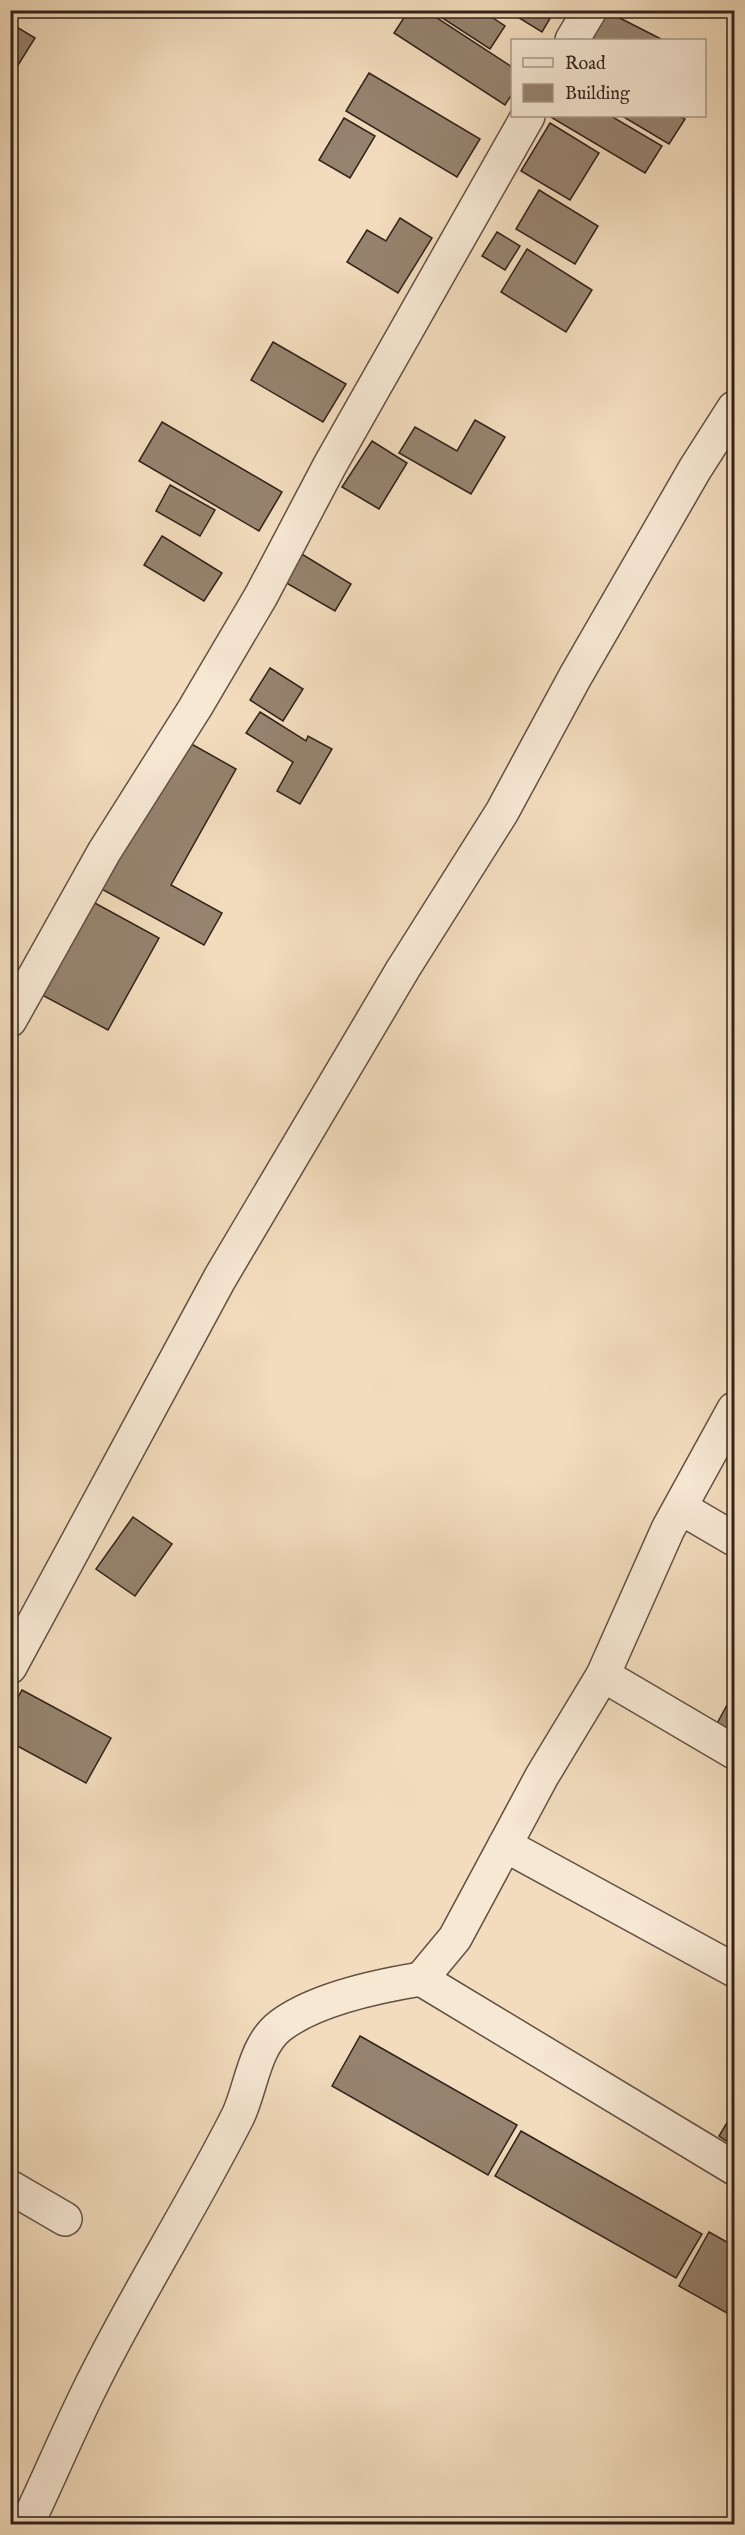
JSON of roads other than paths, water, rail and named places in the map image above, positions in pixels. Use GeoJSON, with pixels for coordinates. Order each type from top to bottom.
{"type":"FeatureCollection","features":[{"type":"Feature","properties":{"kind":"street"},"geometry":{"type":"LineString","coordinates":[[573,39],[590,10]]}},
{"type":"Feature","properties":{"kind":"street"},"geometry":{"type":"LineString","coordinates":[[10,1020],[104,852],[195,708],[261,596],[330,465],[527,117]]}},
{"type":"Feature","properties":{"kind":"street"},"geometry":{"type":"LineString","coordinates":[[10,1666],[226,1268],[403,969],[502,812],[581,666],[695,469],[735,408]]}},
{"type":"Feature","properties":{"kind":"street"},"geometry":{"type":"LineString","coordinates":[[421,1979],[454,1938],[542,1776],[603,1675],[668,1529],[735,1409]]}},
{"type":"Feature","properties":{"kind":"street"},"geometry":{"type":"LineString","coordinates":[[681,1508],[735,1539]]}},
{"type":"Feature","properties":{"kind":"street"},"geometry":{"type":"LineString","coordinates":[[603,1675],[735,1752]]}},
{"type":"Feature","properties":{"kind":"street"},"geometry":{"type":"LineString","coordinates":[[505,1845],[735,1970]]}},
{"type":"Feature","properties":{"kind":"street"},"geometry":{"type":"LineString","coordinates":[[27,2524],[92,2384],[239,2114],[265,2043],[279,2027],[305,2012],[346,1995],[384,1985],[421,1979],[735,2168]]}},
{"type":"Feature","properties":{"kind":"street"},"geometry":{"type":"LineString","coordinates":[[10,2187],[65,2219]]}}]}
